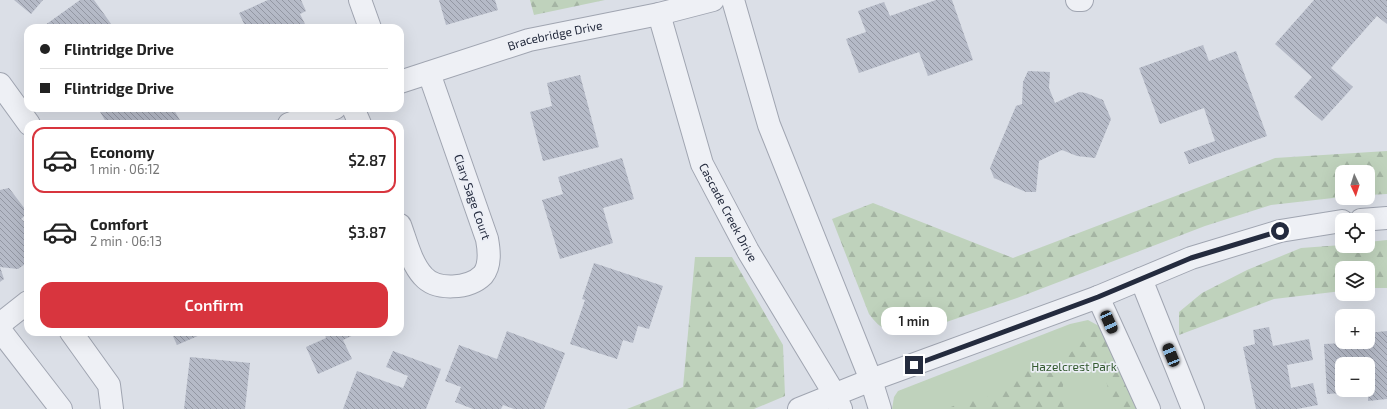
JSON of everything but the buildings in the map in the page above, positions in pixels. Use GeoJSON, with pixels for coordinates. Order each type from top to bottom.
{"type":"FeatureCollection","features":[{"type":"Feature","properties":{"kind":"street"},"geometry":{"type":"LineString","coordinates":[[360,0],[369,24]]}},
{"type":"Feature","properties":{"kind":"street","name":"Bracebridge Drive"},"geometry":{"type":"LineString","coordinates":[[404,81],[529,40],[658,14],[713,0]]}},
{"type":"Feature","properties":{"kind":"street"},"geometry":{"type":"LineString","coordinates":[[733,0],[769,125],[871,380],[880,409]]}},
{"type":"Feature","properties":{"kind":"street"},"geometry":{"type":"LineString","coordinates":[[1077,0],[1082,0]]}},
{"type":"Feature","properties":{"kind":"street","name":"Cascade Creek Drive"},"geometry":{"type":"LineString","coordinates":[[658,14],[702,164],[748,251],[838,402]]}},
{"type":"Feature","properties":{"kind":"street","name":"Clary Sage Court"},"geometry":{"type":"LineString","coordinates":[[404,235],[422,276],[432,284],[444,287],[472,281],[482,275],[488,264],[489,252],[487,239],[429,73]]}},
{"type":"Feature","properties":{"kind":"street"},"geometry":{"type":"LineString","coordinates":[[0,84],[26,120]]}},
{"type":"Feature","properties":{"kind":"street"},"geometry":{"type":"LineString","coordinates":[[300,120],[324,112]]}},
{"type":"Feature","properties":{"kind":"street"},"geometry":{"type":"LineString","coordinates":[[1375,219],[1387,218]]}},
{"type":"Feature","properties":{"kind":"street"},"geometry":{"type":"LineString","coordinates":[[799,409],[838,402],[871,380],[1098,297],[1221,247],[1280,231],[1335,222]]}},
{"type":"Feature","properties":{"kind":"street"},"geometry":{"type":"LineString","coordinates":[[1141,279],[1192,409]]}},
{"type":"Feature","properties":{"kind":"street"},"geometry":{"type":"LineString","coordinates":[[1098,297],[1149,409]]}},
{"type":"Feature","properties":{"kind":"street"},"geometry":{"type":"LineString","coordinates":[[0,324],[24,305]]}},
{"type":"Feature","properties":{"kind":"street"},"geometry":{"type":"LineString","coordinates":[[0,330],[61,409]]}},
{"type":"Feature","properties":{"kind":"street"},"geometry":{"type":"LineString","coordinates":[[74,336],[109,385],[112,409]]}},
{"type":"Feature","properties":{"kind":"green space"},"geometry":{"type":"Polygon","coordinates":[[[530,0],[605,0],[534,15],[530,0]]]}},
{"type":"Feature","properties":{"kind":"green space"},"geometry":{"type":"Polygon","coordinates":[[[1387,151],[1387,194],[1375,195],[1375,165],[1335,165],[1335,198],[1271,205],[1205,226],[1017,298],[911,334],[897,333],[887,330],[878,324],[869,314],[832,219],[873,203],[1013,258],[1275,158],[1387,151]]]}},
{"type":"Feature","properties":{"kind":"green space"},"geometry":{"type":"Polygon","coordinates":[[[1387,240],[1387,288],[1375,288],[1375,261],[1335,261],[1335,292],[1274,299],[1179,335],[1179,312],[1202,293],[1247,270],[1301,248],[1335,246],[1335,253],[1375,253],[1375,241],[1387,240]]]}},
{"type":"Feature","properties":{"kind":"green space"},"geometry":{"type":"Polygon","coordinates":[[[695,257],[732,257],[783,345],[785,396],[754,409],[627,409],[683,387],[695,257]]]}},
{"type":"Feature","properties":{"kind":"green space","name":"Hazelcrest Park"},"geometry":{"type":"Polygon","coordinates":[[[1088,320],[1099,326],[1140,409],[892,409],[894,397],[898,391],[1070,324],[1088,320]]]}},
{"type":"Feature","properties":{"kind":"green space"},"geometry":{"type":"Polygon","coordinates":[[[1099,326],[1140,409],[1112,409],[1105,378],[1093,364],[1075,367],[1066,377],[1063,391],[1064,409],[946,409],[958,404],[987,397],[1014,379],[1032,364],[1069,354],[1099,326]]]}},
{"type":"Feature","properties":{"kind":"route"},"geometry":{"type":"LineString","coordinates":[[914,365],[1098,297],[1221,247],[1280,231]]}}]}
